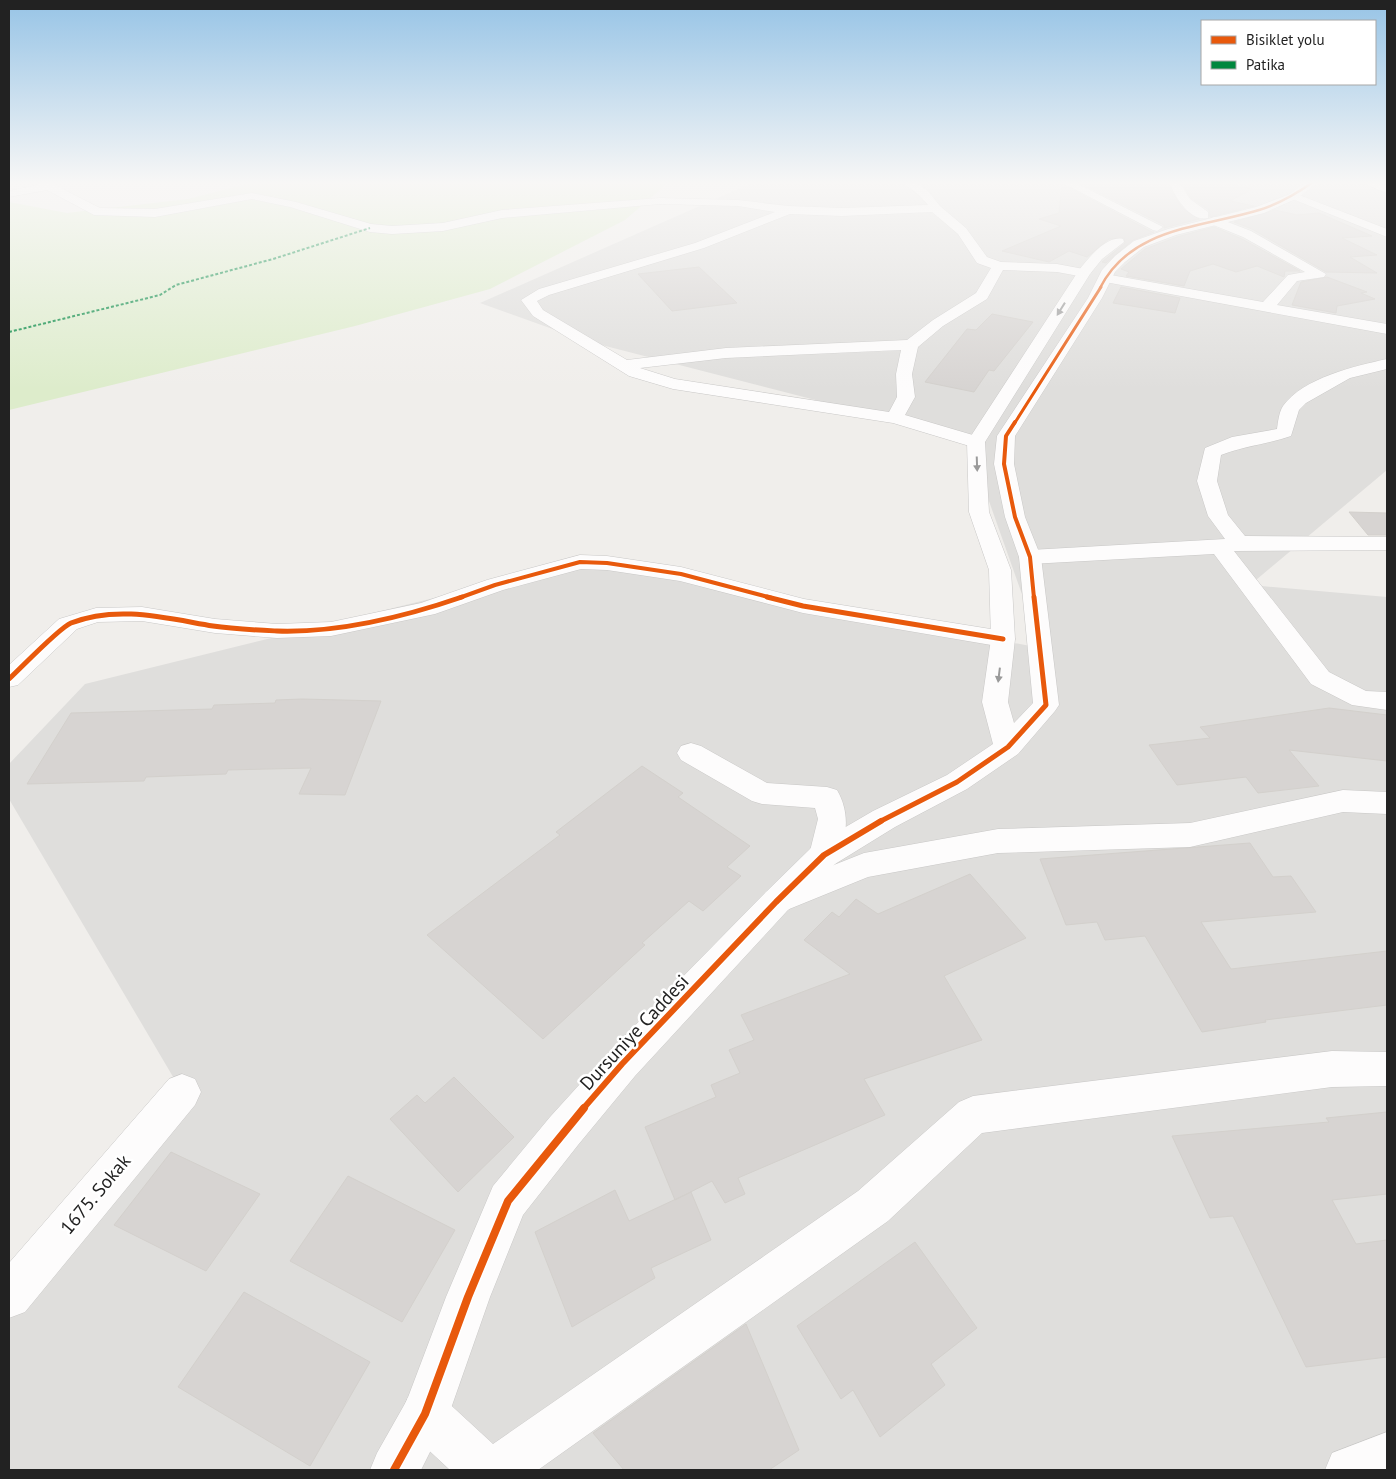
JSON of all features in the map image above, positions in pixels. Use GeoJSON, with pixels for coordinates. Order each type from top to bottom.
{"type":"FeatureCollection","features":[{"type":"Feature","properties":{"kind":"street"},"geometry":{"type":"LineString","coordinates":[[676,251],[544,292],[528,300],[538,313],[635,372],[673,384],[895,418],[976,442]]}},
{"type":"Feature","properties":{"kind":"street"},"geometry":{"type":"LineString","coordinates":[[976,251],[982,260],[999,266],[1057,268],[1084,273]]}},
{"type":"Feature","properties":{"kind":"street"},"geometry":{"type":"LineString","coordinates":[[1008,747],[995,702],[1003,639],[1000,570],[979,512],[976,442],[1084,273],[1103,251]]}},
{"type":"Feature","properties":{"kind":"street","name":"Dursuniye Caddesi"},"geometry":{"type":"LineString","coordinates":[[394,1470],[425,1414],[468,1297],[508,1202],[564,1131],[622,1064],[776,902],[824,855],[884,819],[957,782],[1008,747],[1046,705],[1030,557],[1016,517],[1004,464],[1006,436],[1095,298],[1109,270],[1130,251]]}},
{"type":"Feature","properties":{"kind":"street"},"geometry":{"type":"LineString","coordinates":[[1269,308],[1271,300],[1293,278],[1319,274],[1278,251]]}},
{"type":"Feature","properties":{"kind":"street"},"geometry":{"type":"LineString","coordinates":[[895,418],[906,397],[904,374],[907,354],[911,345],[938,323],[982,296],[999,266]]}},
{"type":"Feature","properties":{"kind":"street"},"geometry":{"type":"LineString","coordinates":[[1105,278],[1387,329]]}},
{"type":"Feature","properties":{"kind":"street"},"geometry":{"type":"LineString","coordinates":[[625,365],[726,353],[911,345]]}},
{"type":"Feature","properties":{"kind":"street"},"geometry":{"type":"LineString","coordinates":[[1387,364],[1344,374],[1300,399],[1290,409],[1285,432],[1267,438],[1239,441],[1212,452],[1207,481],[1229,545],[1320,678],[1361,699],[1387,702]]}},
{"type":"Feature","properties":{"kind":"street"},"geometry":{"type":"LineString","coordinates":[[1030,557],[1229,545],[1387,543]]}},
{"type":"Feature","properties":{"kind":"street"},"geometry":{"type":"LineString","coordinates":[[9,679],[68,624],[96,615],[142,614],[215,626],[277,631],[331,629],[426,609],[495,585],[580,562],[607,563],[681,574],[803,606],[1003,639]]}},
{"type":"Feature","properties":{"kind":"street"},"geometry":{"type":"LineString","coordinates":[[691,753],[762,793],[827,798],[833,819],[824,855]]}},
{"type":"Feature","properties":{"kind":"street"},"geometry":{"type":"LineString","coordinates":[[776,902],[864,865],[998,841],[1190,835],[1343,801],[1387,803]]}},
{"type":"Feature","properties":{"kind":"street"},"geometry":{"type":"LineString","coordinates":[[497,1470],[873,1206],[974,1115],[1332,1069],[1387,1069]]}},
{"type":"Feature","properties":{"kind":"street","name":"1675. Sokak"},"geometry":{"type":"LineString","coordinates":[[9,1296],[182,1092]]}},
{"type":"Feature","properties":{"kind":"street"},"geometry":{"type":"LineString","coordinates":[[425,1414],[485,1470]]}},
{"type":"Feature","properties":{"kind":"street"},"geometry":{"type":"LineString","coordinates":[[1349,1470],[1387,1456]]}},
{"type":"Feature","properties":{"kind":"shaded area"},"geometry":{"type":"Polygon","coordinates":[[[598,251],[1387,251],[1387,470],[1250,585],[1387,597],[1387,1470],[9,1470],[9,1315],[182,1092],[9,799],[9,764],[85,684],[580,562],[1041,648],[967,439],[586,341],[480,303],[598,251]]]}},
{"type":"Feature","properties":{"kind":"green space"},"geometry":{"type":"Polygon","coordinates":[[[9,251],[564,251],[490,289],[355,326],[9,410],[9,251]]]}},
{"type":"Feature","properties":{"kind":"building"},"geometry":{"type":"Polygon","coordinates":[[[1002,251],[1069,251],[1049,262],[1002,251]]]}},
{"type":"Feature","properties":{"kind":"building"},"geometry":{"type":"Polygon","coordinates":[[[1069,251],[1094,251],[1087,257],[1069,251]]]}},
{"type":"Feature","properties":{"kind":"building"},"geometry":{"type":"Polygon","coordinates":[[[1115,251],[1120,251],[1106,263],[1102,262],[1115,251]]]}},
{"type":"Feature","properties":{"kind":"building"},"geometry":{"type":"Polygon","coordinates":[[[1143,251],[1264,251],[1300,271],[1285,271],[1284,277],[1257,266],[1236,272],[1213,264],[1190,271],[1184,286],[1126,276],[1129,272],[1121,269],[1143,251]]]}},
{"type":"Feature","properties":{"kind":"building"},"geometry":{"type":"Polygon","coordinates":[[[1290,251],[1369,251],[1377,255],[1350,257],[1377,273],[1326,272],[1290,251]]]}},
{"type":"Feature","properties":{"kind":"building"},"geometry":{"type":"Polygon","coordinates":[[[699,267],[737,303],[672,311],[638,274],[699,267]]]}},
{"type":"Feature","properties":{"kind":"building"},"geometry":{"type":"Polygon","coordinates":[[[1327,277],[1367,292],[1361,293],[1375,299],[1337,306],[1336,313],[1292,305],[1301,282],[1327,277]]]}},
{"type":"Feature","properties":{"kind":"building"},"geometry":{"type":"Polygon","coordinates":[[[1121,287],[1180,298],[1175,313],[1113,303],[1121,287]]]}},
{"type":"Feature","properties":{"kind":"building"},"geometry":{"type":"Polygon","coordinates":[[[992,314],[1033,322],[994,371],[989,370],[974,392],[925,382],[967,329],[976,330],[992,314]]]}},
{"type":"Feature","properties":{"kind":"building"},"geometry":{"type":"Polygon","coordinates":[[[1349,512],[1387,513],[1387,535],[1368,535],[1349,512]]]}},
{"type":"Feature","properties":{"kind":"building"},"geometry":{"type":"Polygon","coordinates":[[[276,700],[381,701],[345,795],[299,794],[311,768],[228,770],[226,774],[146,777],[144,781],[27,784],[71,713],[212,709],[214,705],[275,703],[276,700]]]}},
{"type":"Feature","properties":{"kind":"building"},"geometry":{"type":"Polygon","coordinates":[[[1329,708],[1387,715],[1387,761],[1289,750],[1319,786],[1258,793],[1246,777],[1177,785],[1149,745],[1210,738],[1200,727],[1329,708]]]}},
{"type":"Feature","properties":{"kind":"building"},"geometry":{"type":"Polygon","coordinates":[[[642,766],[683,793],[678,797],[750,846],[727,867],[741,876],[703,911],[689,901],[642,943],[645,945],[543,1039],[427,935],[560,835],[556,832],[642,766]]]}},
{"type":"Feature","properties":{"kind":"building"},"geometry":{"type":"Polygon","coordinates":[[[1250,843],[1273,877],[1291,876],[1316,912],[1201,922],[1231,969],[1387,951],[1387,1005],[1265,1020],[1266,1022],[1202,1032],[1145,936],[1105,940],[1097,922],[1066,925],[1040,859],[1250,843]]]}},
{"type":"Feature","properties":{"kind":"building"},"geometry":{"type":"Polygon","coordinates":[[[970,874],[1026,938],[944,976],[982,1040],[864,1079],[885,1115],[738,1178],[745,1194],[725,1203],[712,1181],[675,1200],[645,1127],[716,1097],[711,1085],[740,1073],[729,1050],[754,1040],[741,1015],[850,974],[804,940],[832,912],[839,917],[856,899],[878,914],[970,874]]]}},
{"type":"Feature","properties":{"kind":"building"},"geometry":{"type":"Polygon","coordinates":[[[454,1077],[514,1137],[458,1192],[390,1119],[417,1095],[425,1103],[454,1077]]]}},
{"type":"Feature","properties":{"kind":"building"},"geometry":{"type":"Polygon","coordinates":[[[1387,1112],[1387,1194],[1332,1200],[1356,1244],[1387,1240],[1387,1357],[1306,1367],[1233,1216],[1210,1218],[1172,1136],[1329,1122],[1326,1118],[1387,1112]]]}},
{"type":"Feature","properties":{"kind":"building"},"geometry":{"type":"Polygon","coordinates":[[[171,1152],[260,1194],[206,1271],[114,1225],[171,1152]]]}},
{"type":"Feature","properties":{"kind":"building"},"geometry":{"type":"Polygon","coordinates":[[[348,1176],[455,1230],[402,1322],[290,1261],[348,1176]]]}},
{"type":"Feature","properties":{"kind":"building"},"geometry":{"type":"Polygon","coordinates":[[[615,1190],[629,1221],[691,1192],[711,1240],[651,1268],[655,1278],[572,1327],[535,1232],[615,1190]]]}},
{"type":"Feature","properties":{"kind":"building"},"geometry":{"type":"Polygon","coordinates":[[[915,1242],[977,1328],[931,1364],[945,1385],[880,1437],[853,1390],[841,1399],[797,1326],[915,1242]]]}},
{"type":"Feature","properties":{"kind":"building"},"geometry":{"type":"Polygon","coordinates":[[[244,1292],[370,1362],[310,1466],[178,1387],[244,1292]]]}},
{"type":"Feature","properties":{"kind":"building"},"geometry":{"type":"Polygon","coordinates":[[[746,1324],[799,1450],[769,1470],[624,1470],[593,1433],[746,1324]]]}},
{"type":"Feature","properties":{"kind":"marked path"},"geometry":{"type":"LineString","coordinates":[[9,332],[160,295],[176,285],[298,251]]}},
{"type":"Feature","properties":{"kind":"cycle path"},"geometry":{"type":"LineString","coordinates":[[394,1470],[425,1414],[468,1297],[508,1201],[564,1131],[622,1064],[776,902],[824,855],[884,819],[957,782],[1008,747],[1046,705],[1030,557],[1015,517],[1004,464],[1006,436],[1095,298],[1109,270],[1130,251]]}},
{"type":"Feature","properties":{"kind":"cycle path"},"geometry":{"type":"LineString","coordinates":[[9,679],[68,624],[96,615],[142,614],[215,626],[277,631],[331,629],[427,609],[495,585],[580,562],[607,563],[681,574],[803,606],[1003,639]]}}]}
